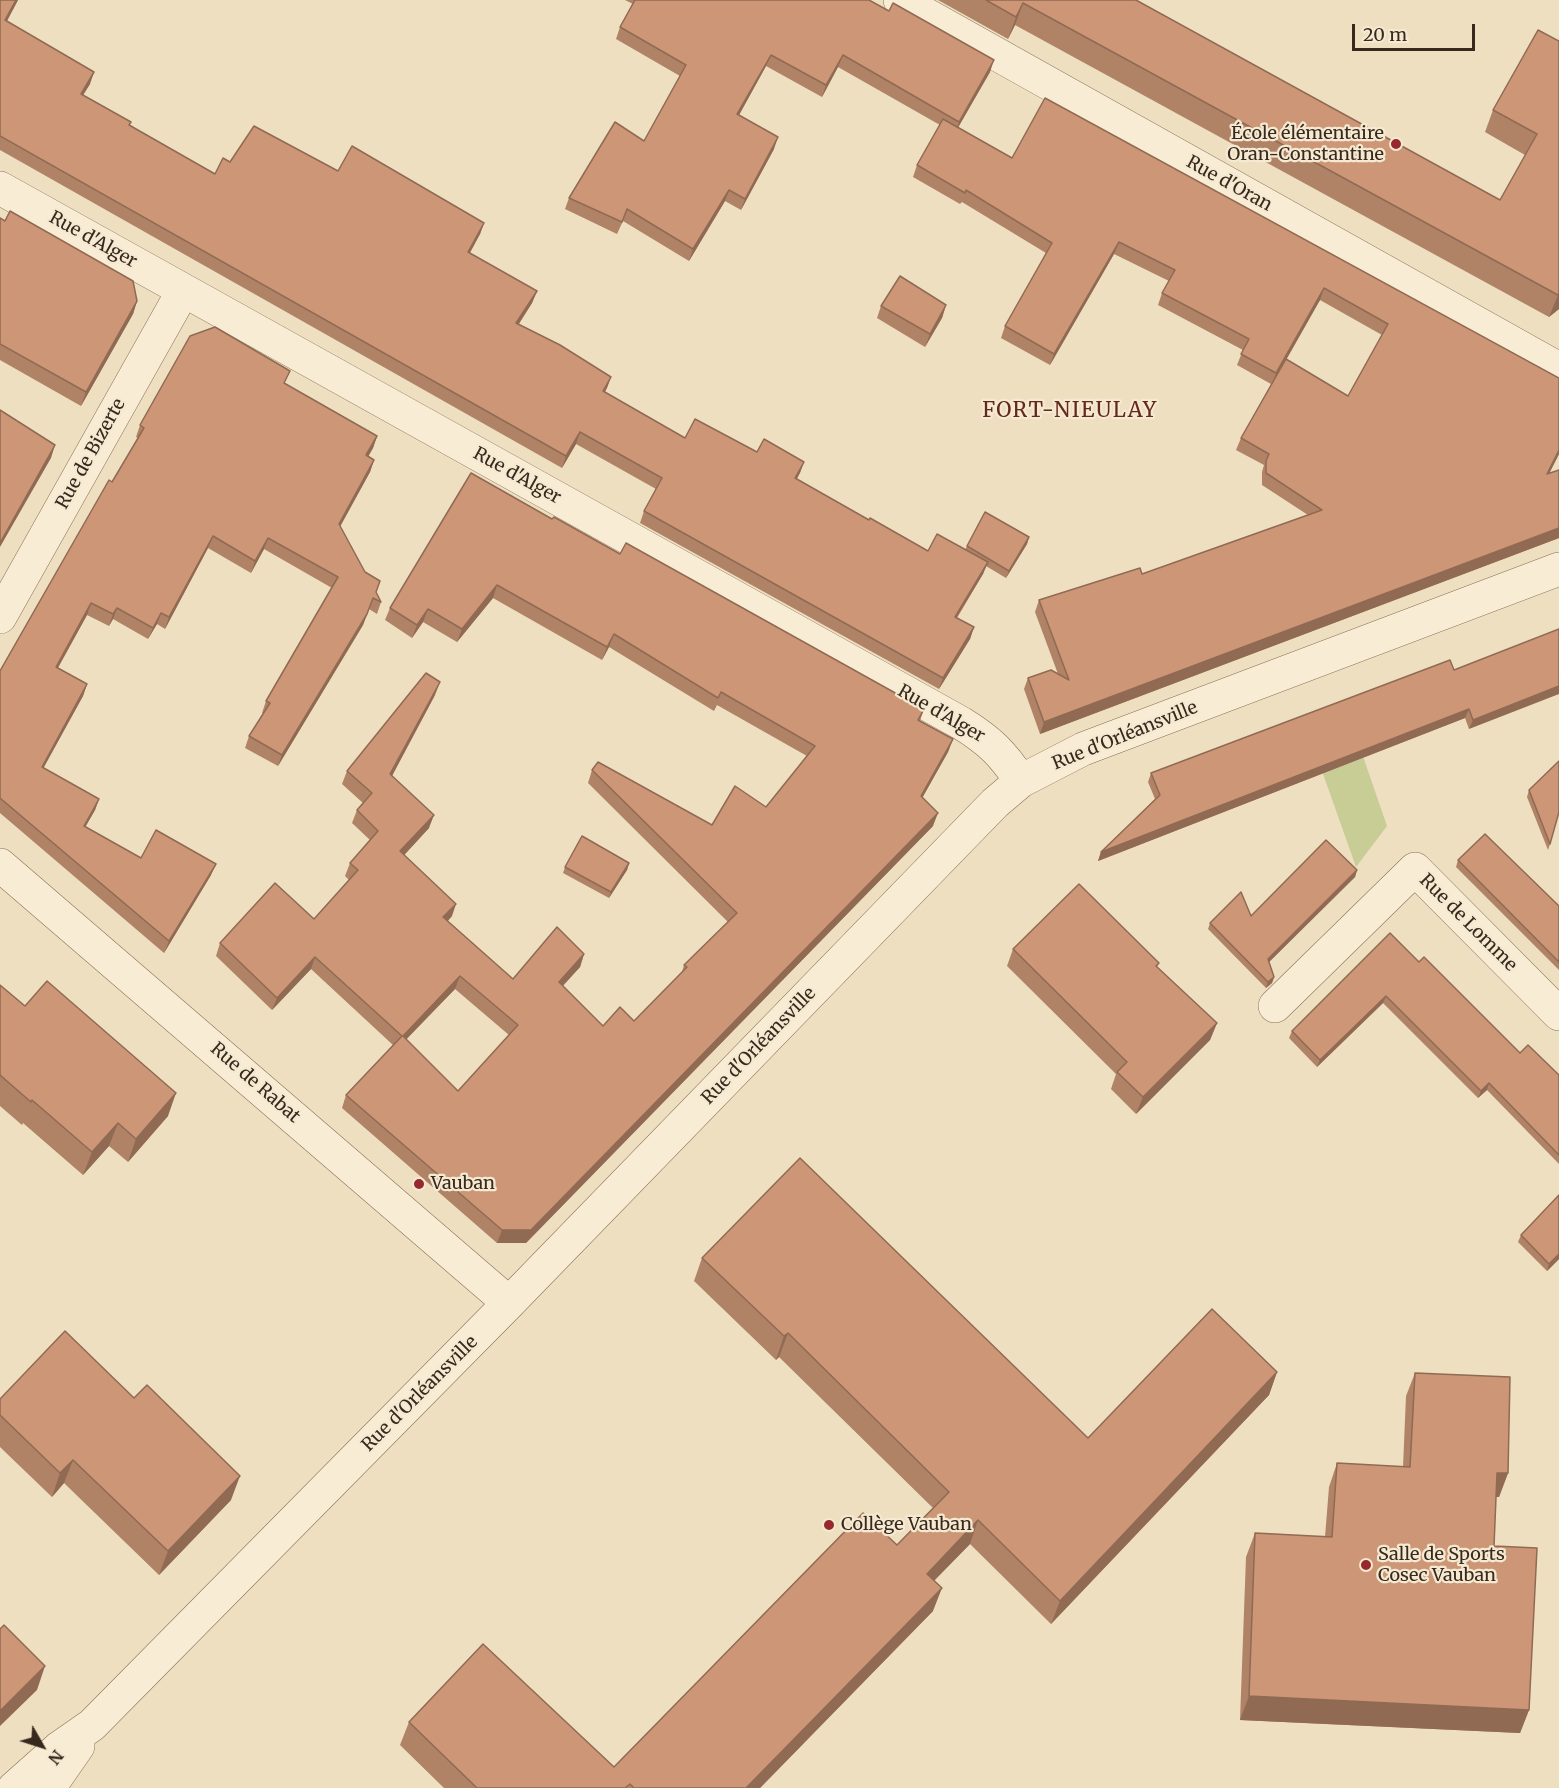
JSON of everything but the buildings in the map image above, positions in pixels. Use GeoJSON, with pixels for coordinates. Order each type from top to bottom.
{"type":"FeatureCollection","features":[{"type":"Feature","properties":{"kind":"street","name":"Rue d'Oran"},"geometry":{"type":"LineString","coordinates":[[900,0],[1559,369]]}},
{"type":"Feature","properties":{"kind":"street","name":"Rue d'Alger"},"geometry":{"type":"LineString","coordinates":[[0,188],[961,723],[993,744],[1021,781]]}},
{"type":"Feature","properties":{"kind":"street","name":"Rue de Bizerte"},"geometry":{"type":"LineString","coordinates":[[0,617],[183,291]]}},
{"type":"Feature","properties":{"kind":"street","name":"Rue d'Orléansville"},"geometry":{"type":"LineString","coordinates":[[14,1788],[59,1748],[92,1725],[509,1303],[979,820],[1021,781],[1083,749],[1559,569]]}},
{"type":"Feature","properties":{"kind":"street","name":"Rue de Rabat"},"geometry":{"type":"LineString","coordinates":[[0,865],[509,1303]]}},
{"type":"Feature","properties":{"kind":"street","name":"Rue de Lomme"},"geometry":{"type":"LineString","coordinates":[[1275,1006],[1414,869],[1559,1014]]}},
{"type":"Feature","properties":{"kind":"street","name":"Rue d'Orléansville"},"geometry":{"type":"LineString","coordinates":[[49,1788],[92,1725]]}},
{"type":"Feature","properties":{"kind":"green space"},"geometry":{"type":"Polygon","coordinates":[[[1346,707],[1387,826],[1356,867],[1305,723],[1346,707]]]}},
{"type":"Feature","properties":{"kind":"place","name":"École élémentaire Oran-Constantine"},"geometry":{"type":"Point","coordinates":[1396,144]}},
{"type":"Feature","properties":{"kind":"place","name":"Vauban"},"geometry":{"type":"Point","coordinates":[419,1184]}},
{"type":"Feature","properties":{"kind":"place","name":"Collège Vauban"},"geometry":{"type":"Point","coordinates":[829,1525]}},
{"type":"Feature","properties":{"kind":"place","name":"Salle de Sports Cosec Vauban"},"geometry":{"type":"Point","coordinates":[1366,1565]}},
{"type":"Feature","properties":{"kind":"district","name":"FORT-NIEULAY"},"geometry":{"type":"Point","coordinates":[1070,411]}}]}
